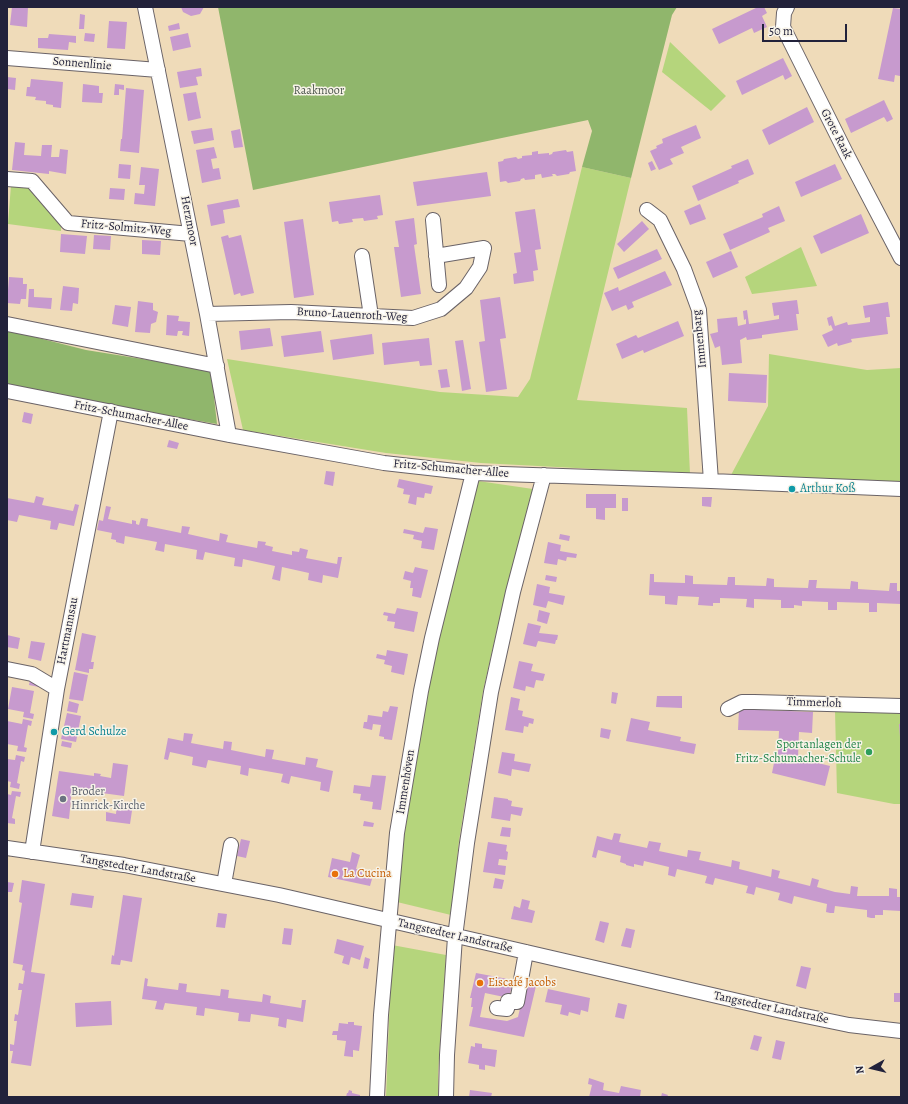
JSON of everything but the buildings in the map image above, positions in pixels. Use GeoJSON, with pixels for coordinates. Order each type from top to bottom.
{"type":"FeatureCollection","features":[{"type":"Feature","properties":{"kind":"street","name":"Herzmoor"},"geometry":{"type":"LineString","coordinates":[[145,7],[192,234],[229,435]]}},
{"type":"Feature","properties":{"kind":"street","name":"Grote Raak"},"geometry":{"type":"LineString","coordinates":[[787,7],[784,13],[783,27],[846,153],[901,258]]}},
{"type":"Feature","properties":{"kind":"street","name":"Sonnenlinie"},"geometry":{"type":"LineString","coordinates":[[7,58],[158,70]]}},
{"type":"Feature","properties":{"kind":"street","name":"Fritz-Solmitz-Weg"},"geometry":{"type":"LineString","coordinates":[[7,179],[32,181],[68,223],[192,234]]}},
{"type":"Feature","properties":{"kind":"street","name":"Immenbarg"},"geometry":{"type":"LineString","coordinates":[[647,210],[660,220],[684,269],[699,310],[711,481]]}},
{"type":"Feature","properties":{"kind":"street"},"geometry":{"type":"LineString","coordinates":[[433,220],[439,286]]}},
{"type":"Feature","properties":{"kind":"street","name":"Bruno-Lauenroth-Weg"},"geometry":{"type":"LineString","coordinates":[[207,314],[291,312],[413,318],[441,309],[466,288],[480,267],[484,248],[436,256]]}},
{"type":"Feature","properties":{"kind":"street"},"geometry":{"type":"LineString","coordinates":[[362,256],[371,316]]}},
{"type":"Feature","properties":{"kind":"street"},"geometry":{"type":"LineString","coordinates":[[7,324],[217,366]]}},
{"type":"Feature","properties":{"kind":"street","name":"Fritz-Schumacher-Allee"},"geometry":{"type":"LineString","coordinates":[[7,391],[384,464],[473,473],[901,489]]}},
{"type":"Feature","properties":{"kind":"street","name":"Hartmannsau"},"geometry":{"type":"LineString","coordinates":[[32,852],[57,690],[111,411]]}},
{"type":"Feature","properties":{"kind":"street","name":"Immenhöven"},"geometry":{"type":"LineString","coordinates":[[377,1097],[381,1015],[397,833],[420,691],[473,473]]}},
{"type":"Feature","properties":{"kind":"street"},"geometry":{"type":"LineString","coordinates":[[446,1097],[447,1055],[455,937],[491,692],[513,592],[544,475]]}},
{"type":"Feature","properties":{"kind":"street"},"geometry":{"type":"LineString","coordinates":[[7,669],[32,674],[57,690]]}},
{"type":"Feature","properties":{"kind":"street","name":"Timmerloh"},"geometry":{"type":"LineString","coordinates":[[728,710],[742,702],[901,706]]}},
{"type":"Feature","properties":{"kind":"street"},"geometry":{"type":"LineString","coordinates":[[224,884],[230,845]]}},
{"type":"Feature","properties":{"kind":"street","name":"Tangstedter Landstraße"},"geometry":{"type":"LineString","coordinates":[[7,848],[124,865],[279,895],[455,937],[786,1012],[848,1025],[901,1031]]}},
{"type":"Feature","properties":{"kind":"street"},"geometry":{"type":"LineString","coordinates":[[497,1008],[507,1009],[508,1001],[517,1002],[526,952]]}},
{"type":"Feature","properties":{"kind":"green space","name":"Raakmoor"},"geometry":{"type":"Polygon","coordinates":[[[218,7],[677,7],[672,15],[631,178],[582,167],[592,131],[588,120],[253,190],[218,7]]]}},
{"type":"Feature","properties":{"kind":"green space"},"geometry":{"type":"Polygon","coordinates":[[[670,42],[726,96],[711,111],[662,72],[670,42]]]}},
{"type":"Feature","properties":{"kind":"green space"},"geometry":{"type":"Polygon","coordinates":[[[582,167],[631,178],[577,400],[687,408],[690,474],[481,463],[386,453],[243,430],[227,359],[440,392],[518,397],[530,379],[582,167]]]}},
{"type":"Feature","properties":{"kind":"green space"},"geometry":{"type":"Polygon","coordinates":[[[11,185],[29,186],[61,225],[61,231],[8,224],[11,185]]]}},
{"type":"Feature","properties":{"kind":"green space"},"geometry":{"type":"Polygon","coordinates":[[[801,247],[817,286],[752,294],[745,277],[801,247]]]}},
{"type":"Feature","properties":{"kind":"green space"},"geometry":{"type":"Polygon","coordinates":[[[7,330],[86,350],[211,370],[217,424],[7,388],[7,330]]]}},
{"type":"Feature","properties":{"kind":"green space"},"geometry":{"type":"Polygon","coordinates":[[[769,354],[867,370],[901,368],[901,483],[884,484],[731,475],[768,406],[769,354]]]}},
{"type":"Feature","properties":{"kind":"green space"},"geometry":{"type":"Polygon","coordinates":[[[478,481],[533,489],[497,629],[483,691],[459,841],[451,915],[397,902],[404,837],[435,640],[478,481]]]}},
{"type":"Feature","properties":{"kind":"green space","name":"Sportanlagen der Fritz-Schumacher-Schule"},"geometry":{"type":"Polygon","coordinates":[[[835,710],[901,710],[901,804],[837,793],[835,710]]]}},
{"type":"Feature","properties":{"kind":"green space"},"geometry":{"type":"Polygon","coordinates":[[[392,945],[446,955],[438,1073],[438,1097],[386,1097],[392,945]]]}},
{"type":"Feature","properties":{"kind":"place","name":"Arthur Koß"},"geometry":{"type":"Point","coordinates":[792,489]}},
{"type":"Feature","properties":{"kind":"place","name":"Gerd Schulze"},"geometry":{"type":"Point","coordinates":[54,732]}},
{"type":"Feature","properties":{"kind":"place","name":"Sportanlagen der Fritz-Schumacher-Schule"},"geometry":{"type":"Point","coordinates":[869,752]}},
{"type":"Feature","properties":{"kind":"place","name":"Broder Hinrick-Kirche"},"geometry":{"type":"Point","coordinates":[63,799]}},
{"type":"Feature","properties":{"kind":"place","name":"La Cucina"},"geometry":{"type":"Point","coordinates":[335,874]}},
{"type":"Feature","properties":{"kind":"place","name":"Eiscafé Jacobs"},"geometry":{"type":"Point","coordinates":[480,983]}}]}
